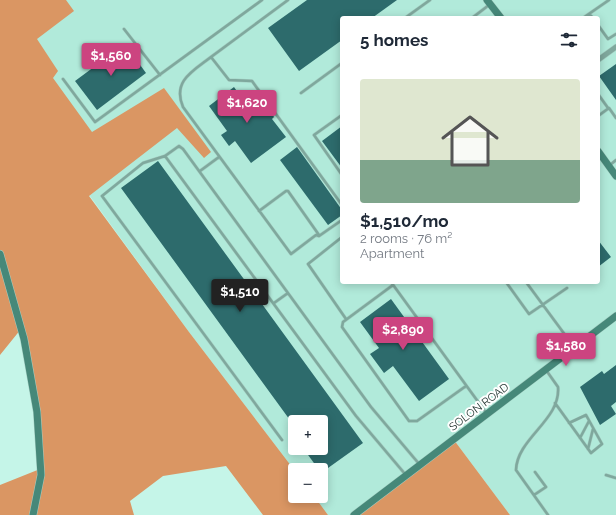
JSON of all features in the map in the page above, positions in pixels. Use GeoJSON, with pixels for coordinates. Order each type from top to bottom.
{"type":"FeatureCollection","features":[{"type":"Feature","properties":{"kind":"street"},"geometry":{"type":"LineString","coordinates":[[489,2],[499,16]]}},
{"type":"Feature","properties":{"kind":"street"},"geometry":{"type":"LineString","coordinates":[[600,59],[616,47]]}},
{"type":"Feature","properties":{"kind":"street"},"geometry":{"type":"LineString","coordinates":[[600,154],[616,176]]}},
{"type":"Feature","properties":{"kind":"street"},"geometry":{"type":"LineString","coordinates":[[0,254],[24,339],[37,412],[41,475],[33,515]]}},
{"type":"Feature","properties":{"kind":"street","name":"SOLON ROAD"},"geometry":{"type":"LineString","coordinates":[[354,515],[616,316]]}},
{"type":"Feature","properties":{"kind":"lane"},"geometry":{"type":"LineString","coordinates":[[63,79],[95,122],[262,0]]}},
{"type":"Feature","properties":{"kind":"lane"},"geometry":{"type":"LineString","coordinates":[[288,0],[189,75],[180,87],[179,97],[183,107],[291,254],[340,221]]}},
{"type":"Feature","properties":{"kind":"lane"},"geometry":{"type":"LineString","coordinates":[[408,16],[430,0]]}},
{"type":"Feature","properties":{"kind":"lane"},"geometry":{"type":"LineString","coordinates":[[586,16],[608,0]]}},
{"type":"Feature","properties":{"kind":"lane"},"geometry":{"type":"LineString","coordinates":[[474,16],[489,2]]}},
{"type":"Feature","properties":{"kind":"lane"},"geometry":{"type":"LineString","coordinates":[[600,28],[608,39],[616,34]]}},
{"type":"Feature","properties":{"kind":"lane"},"geometry":{"type":"LineString","coordinates":[[124,29],[160,75]]}},
{"type":"Feature","properties":{"kind":"lane"},"geometry":{"type":"LineString","coordinates":[[212,57],[228,80],[252,81],[340,202]]}},
{"type":"Feature","properties":{"kind":"lane"},"geometry":{"type":"LineString","coordinates":[[301,92],[340,64]]}},
{"type":"Feature","properties":{"kind":"lane"},"geometry":{"type":"LineString","coordinates":[[600,97],[616,118]]}},
{"type":"Feature","properties":{"kind":"lane"},"geometry":{"type":"LineString","coordinates":[[600,115],[609,108]]}},
{"type":"Feature","properties":{"kind":"lane"},"geometry":{"type":"LineString","coordinates":[[340,116],[314,135],[340,172]]}},
{"type":"Feature","properties":{"kind":"lane"},"geometry":{"type":"LineString","coordinates":[[282,440],[102,196],[143,164],[165,156],[179,146],[200,171],[371,407],[420,465]]}},
{"type":"Feature","properties":{"kind":"lane"},"geometry":{"type":"LineString","coordinates":[[165,156],[356,416],[406,476]]}},
{"type":"Feature","properties":{"kind":"lane"},"geometry":{"type":"LineString","coordinates":[[200,171],[219,157]]}},
{"type":"Feature","properties":{"kind":"lane"},"geometry":{"type":"LineString","coordinates":[[608,166],[616,160]]}},
{"type":"Feature","properties":{"kind":"lane"},"geometry":{"type":"LineString","coordinates":[[259,211],[288,191],[319,236]]}},
{"type":"Feature","properties":{"kind":"lane"},"geometry":{"type":"LineString","coordinates":[[340,239],[308,264],[346,319]]}},
{"type":"Feature","properties":{"kind":"lane"},"geometry":{"type":"LineString","coordinates":[[391,284],[346,319],[343,322],[342,327],[409,421],[417,421],[466,386]]}},
{"type":"Feature","properties":{"kind":"lane"},"geometry":{"type":"LineString","coordinates":[[393,284],[487,414]]}},
{"type":"Feature","properties":{"kind":"lane"},"geometry":{"type":"LineString","coordinates":[[507,284],[529,314],[567,288]]}},
{"type":"Feature","properties":{"kind":"lane"},"geometry":{"type":"LineString","coordinates":[[528,284],[575,348]]}},
{"type":"Feature","properties":{"kind":"lane"},"geometry":{"type":"LineString","coordinates":[[274,303],[288,293]]}},
{"type":"Feature","properties":{"kind":"lane"},"geometry":{"type":"LineString","coordinates":[[546,370],[558,387],[555,403],[541,426],[524,447],[516,462],[516,470],[548,515]]}},
{"type":"Feature","properties":{"kind":"lane"},"geometry":{"type":"LineString","coordinates":[[555,403],[569,423],[580,438],[588,450],[591,453],[602,444],[586,415],[569,423]]}},
{"type":"Feature","properties":{"kind":"lane"},"geometry":{"type":"LineString","coordinates":[[580,438],[589,420]]}},
{"type":"Feature","properties":{"kind":"lane"},"geometry":{"type":"LineString","coordinates":[[588,450],[594,428]]}},
{"type":"Feature","properties":{"kind":"lane"},"geometry":{"type":"LineString","coordinates":[[534,495],[546,487],[535,472]]}},
{"type":"Feature","properties":{"kind":"lane"},"geometry":{"type":"LineString","coordinates":[[606,475],[616,478]]}},
{"type":"Feature","properties":{"kind":"shaded area"},"geometry":{"type":"Polygon","coordinates":[[[0,0],[616,0],[616,515],[510,515],[454,440],[354,515],[328,515],[319,503],[328,503],[328,463],[289,463],[189,332],[74,174],[0,0]]]}},
{"type":"Feature","properties":{"kind":"shaded area"},"geometry":{"type":"Polygon","coordinates":[[[0,0],[66,0],[74,11],[37,39],[58,71],[53,78],[92,132],[164,88],[211,152],[204,158],[177,128],[89,196],[189,332],[289,463],[288,503],[319,503],[328,515],[263,515],[226,466],[163,476],[130,501],[134,515],[0,515],[0,485],[40,469],[37,412],[21,329],[0,355],[0,0]]]}},
{"type":"Feature","properties":{"kind":"shaded area"},"geometry":{"type":"Polygon","coordinates":[[[454,440],[510,515],[354,515],[454,440]]]}},
{"type":"Feature","properties":{"kind":"building"},"geometry":{"type":"Polygon","coordinates":[[[307,0],[397,0],[375,16],[340,16],[340,41],[299,71],[268,28],[307,0]]]}},
{"type":"Feature","properties":{"kind":"building"},"geometry":{"type":"Polygon","coordinates":[[[125,44],[146,73],[97,110],[75,81],[125,44]]]}},
{"type":"Feature","properties":{"kind":"building"},"geometry":{"type":"Polygon","coordinates":[[[616,64],[616,100],[600,77],[600,75],[616,64]]]}},
{"type":"Feature","properties":{"kind":"building"},"geometry":{"type":"Polygon","coordinates":[[[234,87],[241,97],[250,90],[267,112],[270,110],[274,117],[272,119],[286,137],[251,163],[235,141],[229,146],[221,135],[227,131],[209,106],[234,87]]]}},
{"type":"Feature","properties":{"kind":"building"},"geometry":{"type":"Polygon","coordinates":[[[340,128],[340,165],[322,141],[340,128]]]}},
{"type":"Feature","properties":{"kind":"building"},"geometry":{"type":"Polygon","coordinates":[[[297,147],[340,207],[340,216],[328,225],[280,160],[297,147]]]}},
{"type":"Feature","properties":{"kind":"building"},"geometry":{"type":"Polygon","coordinates":[[[158,161],[363,443],[328,468],[328,463],[314,463],[308,455],[328,455],[328,415],[288,415],[288,417],[121,188],[158,161]]]}},
{"type":"Feature","properties":{"kind":"building"},"geometry":{"type":"Polygon","coordinates":[[[600,243],[611,257],[600,265],[600,243]]]}},
{"type":"Feature","properties":{"kind":"building"},"geometry":{"type":"Polygon","coordinates":[[[391,299],[449,379],[419,401],[393,366],[384,373],[370,354],[379,348],[360,322],[391,299]]]}},
{"type":"Feature","properties":{"kind":"building"},"geometry":{"type":"Polygon","coordinates":[[[616,365],[616,402],[611,406],[616,414],[600,425],[580,387],[602,371],[604,374],[616,365]]]}}]}
